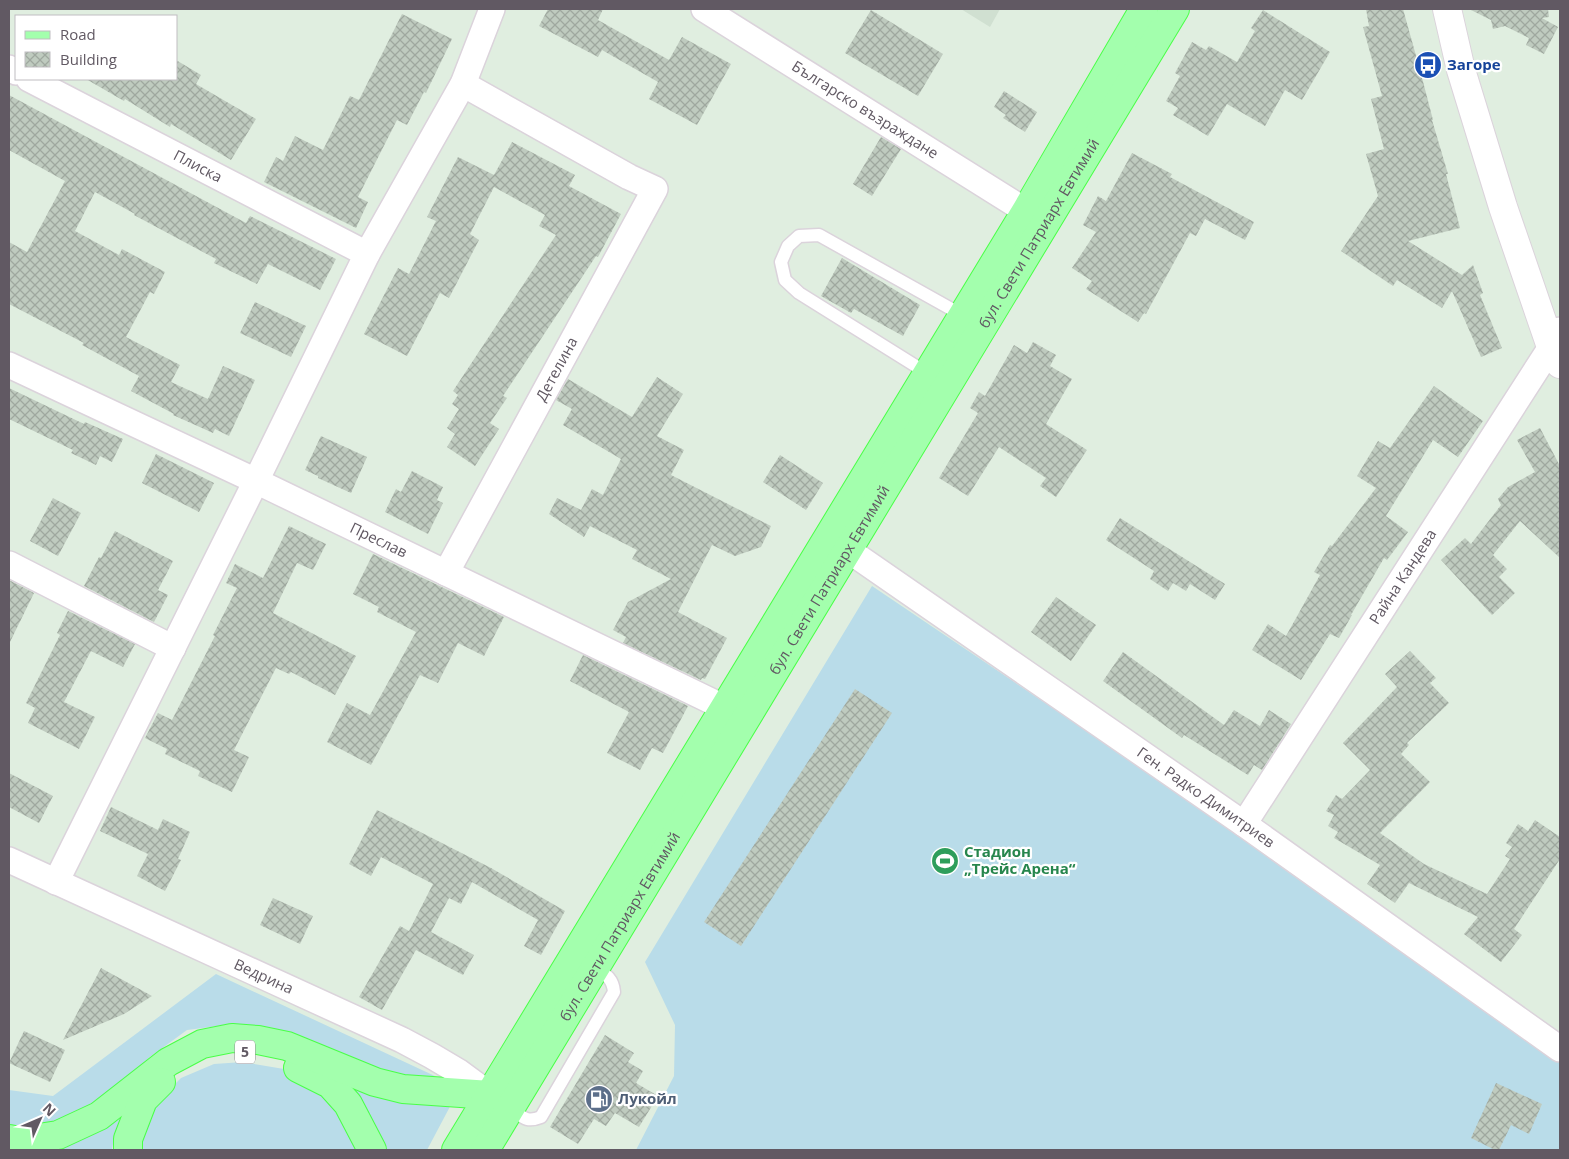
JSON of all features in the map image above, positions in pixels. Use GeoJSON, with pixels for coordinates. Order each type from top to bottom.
{"type":"FeatureCollection","features":[{"type":"Feature","properties":{"kind":"main road","name":"бул. Свети Патриарх Евтимий"},"geometry":{"type":"LineString","coordinates":[[456,1150],[500,1102],[736,713],[927,373],[1026,211],[1144,9]]}},
{"type":"Feature","properties":{"kind":"main road","name":"бул. Свети Патриарх Евтимий"},"geometry":{"type":"LineString","coordinates":[[736,713],[848,550],[1175,9]]}},
{"type":"Feature","properties":{"kind":"main road"},"geometry":{"type":"LineString","coordinates":[[9,1139],[19,1141],[58,1135],[99,1116],[168,1062],[202,1044],[232,1038],[258,1040],[288,1046],[375,1082],[403,1089],[500,1102]]}},
{"type":"Feature","properties":{"kind":"main road","name":"5"},"geometry":{"type":"LineString","coordinates":[[128,1150],[128,1139],[143,1100],[170,1072],[203,1055],[244,1052],[274,1058],[307,1071],[330,1084],[348,1104],[372,1150]]}},
{"type":"Feature","properties":{"kind":"main road","name":"бул. Свети Патриарх Евтимий"},"geometry":{"type":"LineString","coordinates":[[485,1150],[500,1102]]}},
{"type":"Feature","properties":{"kind":"street"},"geometry":{"type":"LineString","coordinates":[[56,882],[367,254],[462,84],[492,9]]}},
{"type":"Feature","properties":{"kind":"street","name":"Българско възраждане"},"geometry":{"type":"LineString","coordinates":[[704,9],[1026,211]]}},
{"type":"Feature","properties":{"kind":"street"},"geometry":{"type":"LineString","coordinates":[[1447,9],[1461,70],[1503,207],[1557,347]]}},
{"type":"Feature","properties":{"kind":"street","name":"Плиска"},"geometry":{"type":"LineString","coordinates":[[31,80],[367,254]]}},
{"type":"Feature","properties":{"kind":"street","name":"Детелина"},"geometry":{"type":"LineString","coordinates":[[446,572],[655,189],[629,177],[462,84]]}},
{"type":"Feature","properties":{"kind":"street","name":"Райна Кандева"},"geometry":{"type":"LineString","coordinates":[[1244,824],[1557,347]]}},
{"type":"Feature","properties":{"kind":"street","name":"Преслав"},"geometry":{"type":"LineString","coordinates":[[9,366],[256,481],[736,713]]}},
{"type":"Feature","properties":{"kind":"street","name":"Ген. Радко Димитриев"},"geometry":{"type":"LineString","coordinates":[[848,550],[1244,824],[1560,1049]]}},
{"type":"Feature","properties":{"kind":"street"},"geometry":{"type":"LineString","coordinates":[[9,564],[173,648]]}},
{"type":"Feature","properties":{"kind":"street","name":"Ведрина"},"geometry":{"type":"LineString","coordinates":[[9,860],[402,1040],[459,1072],[500,1102]]}},
{"type":"Feature","properties":{"kind":"lane"},"geometry":{"type":"LineString","coordinates":[[927,373],[799,293],[785,280],[781,262],[788,246],[799,236],[819,235],[962,315]]}},
{"type":"Feature","properties":{"kind":"lane"},"geometry":{"type":"LineString","coordinates":[[500,1102],[533,1121],[542,1117],[614,992],[610,979],[585,961]]}},
{"type":"Feature","properties":{"kind":"shaded area"},"geometry":{"type":"Polygon","coordinates":[[[961,9],[1000,9],[990,27],[961,9]]]}},
{"type":"Feature","properties":{"kind":"shaded area"},"geometry":{"type":"Polygon","coordinates":[[[872,586],[1195,804],[1560,1058],[1560,1150],[636,1150],[674,1076],[675,1025],[645,962],[872,586]]]}},
{"type":"Feature","properties":{"kind":"shaded area"},"geometry":{"type":"Polygon","coordinates":[[[216,974],[437,1077],[388,1075],[279,1031],[226,1025],[187,1030],[150,1057],[97,1103],[51,1123],[9,1128],[9,1090],[53,1096],[216,974]]]}},
{"type":"Feature","properties":{"kind":"shaded area"},"geometry":{"type":"Polygon","coordinates":[[[243,1062],[284,1069],[316,1087],[342,1114],[358,1150],[141,1150],[142,1135],[156,1103],[181,1078],[214,1064],[243,1062]]]}},
{"type":"Feature","properties":{"kind":"shaded area"},"geometry":{"type":"Polygon","coordinates":[[[346,1082],[454,1099],[427,1150],[384,1150],[346,1082]]]}},
{"type":"Feature","properties":{"kind":"shaded area"},"geometry":{"type":"Polygon","coordinates":[[[123,1108],[112,1150],[35,1150],[123,1108]]]}},
{"type":"Feature","properties":{"kind":"building"},"geometry":{"type":"Polygon","coordinates":[[[548,9],[603,9],[598,20],[669,60],[682,37],[731,64],[697,125],[649,99],[658,82],[602,50],[598,57],[539,26],[548,9]]]}},
{"type":"Feature","properties":{"kind":"building"},"geometry":{"type":"Polygon","coordinates":[[[1366,9],[1403,9],[1448,174],[1446,174],[1460,228],[1408,241],[1462,275],[1473,265],[1483,293],[1480,295],[1502,348],[1481,357],[1452,291],[1442,308],[1397,280],[1393,286],[1341,251],[1378,196],[1366,154],[1384,149],[1371,99],[1382,96],[1363,27],[1369,26],[1366,9]]]}},
{"type":"Feature","properties":{"kind":"building"},"geometry":{"type":"Polygon","coordinates":[[[1469,9],[1548,9],[1549,17],[1542,18],[1558,27],[1544,54],[1526,45],[1529,38],[1505,26],[1493,29],[1491,20],[1469,9]]]}},
{"type":"Feature","properties":{"kind":"building"},"geometry":{"type":"Polygon","coordinates":[[[871,10],[943,54],[918,96],[845,53],[871,10]]]}},
{"type":"Feature","properties":{"kind":"building"},"geometry":{"type":"Polygon","coordinates":[[[1263,10],[1330,52],[1302,100],[1285,90],[1265,126],[1227,104],[1208,136],[1173,115],[1178,108],[1166,101],[1180,76],[1175,73],[1192,42],[1206,50],[1209,46],[1237,62],[1255,31],[1251,28],[1263,10]]]}},
{"type":"Feature","properties":{"kind":"building"},"geometry":{"type":"Polygon","coordinates":[[[402,14],[452,39],[426,93],[424,92],[407,125],[397,120],[358,197],[368,202],[356,228],[264,182],[276,157],[283,161],[295,136],[323,150],[350,96],[359,100],[402,14]]]}},
{"type":"Feature","properties":{"kind":"building"},"geometry":{"type":"Polygon","coordinates":[[[178,61],[201,75],[196,84],[256,119],[231,160],[171,124],[170,127],[125,99],[124,101],[88,80],[178,80],[178,61]]]}},
{"type":"Feature","properties":{"kind":"building"},"geometry":{"type":"Polygon","coordinates":[[[1004,91],[1037,112],[1025,132],[1003,118],[1006,115],[994,107],[1004,91]]]}},
{"type":"Feature","properties":{"kind":"building"},"geometry":{"type":"Polygon","coordinates":[[[9,95],[246,223],[250,216],[336,259],[320,290],[268,264],[257,284],[214,263],[216,259],[95,192],[75,231],[119,255],[122,249],[165,272],[154,294],[150,292],[126,337],[180,365],[171,382],[208,399],[223,366],[255,380],[229,436],[215,429],[213,433],[173,415],[131,391],[139,376],[82,345],[84,343],[9,304],[9,242],[27,252],[65,181],[9,150],[9,95]]]}},
{"type":"Feature","properties":{"kind":"building"},"geometry":{"type":"Polygon","coordinates":[[[881,137],[901,149],[872,196],[853,184],[881,137]]]}},
{"type":"Feature","properties":{"kind":"building"},"geometry":{"type":"Polygon","coordinates":[[[512,142],[575,175],[569,186],[621,214],[598,257],[596,256],[503,396],[507,398],[490,423],[499,429],[475,466],[447,447],[455,434],[447,428],[459,409],[452,404],[458,395],[453,391],[556,235],[539,226],[545,215],[494,187],[470,234],[479,240],[449,298],[440,293],[407,356],[364,334],[398,268],[409,274],[436,221],[427,217],[458,157],[494,175],[512,142]]]}},
{"type":"Feature","properties":{"kind":"building"},"geometry":{"type":"Polygon","coordinates":[[[1132,153],[1172,174],[1170,177],[1254,222],[1245,240],[1205,219],[1196,236],[1190,233],[1146,314],[1144,313],[1138,322],[1086,289],[1092,281],[1072,268],[1096,232],[1083,225],[1098,196],[1106,201],[1132,153]]]}},
{"type":"Feature","properties":{"kind":"building"},"geometry":{"type":"Polygon","coordinates":[[[842,258],[920,305],[903,336],[854,309],[851,313],[821,296],[842,258]]]}},
{"type":"Feature","properties":{"kind":"building"},"geometry":{"type":"Polygon","coordinates":[[[255,302],[306,326],[291,357],[240,333],[255,302]]]}},
{"type":"Feature","properties":{"kind":"building"},"geometry":{"type":"Polygon","coordinates":[[[1033,342],[1056,355],[1050,366],[1072,379],[1046,424],[1087,450],[1056,497],[1040,486],[1046,478],[999,447],[968,496],[939,478],[978,413],[970,408],[979,392],[985,396],[1014,345],[1027,353],[1033,342]]]}},
{"type":"Feature","properties":{"kind":"building"},"geometry":{"type":"Polygon","coordinates":[[[657,377],[683,394],[657,436],[684,450],[671,475],[771,526],[761,547],[735,556],[712,545],[678,612],[727,638],[705,679],[702,678],[701,680],[623,643],[626,637],[613,630],[628,602],[671,579],[632,559],[637,550],[590,526],[584,537],[549,514],[557,498],[581,510],[592,489],[603,495],[621,459],[563,425],[572,409],[556,400],[568,379],[632,417],[657,377]]]}},
{"type":"Feature","properties":{"kind":"building"},"geometry":{"type":"Polygon","coordinates":[[[1434,386],[1483,421],[1458,457],[1433,440],[1386,516],[1408,532],[1387,560],[1384,558],[1339,638],[1330,634],[1301,680],[1252,650],[1268,624],[1286,636],[1320,575],[1314,572],[1330,545],[1332,546],[1376,488],[1357,476],[1378,441],[1390,448],[1434,386]]]}},
{"type":"Feature","properties":{"kind":"building"},"geometry":{"type":"Polygon","coordinates":[[[9,388],[84,424],[85,422],[123,439],[112,462],[100,456],[96,465],[71,453],[73,450],[9,419],[9,388]]]}},
{"type":"Feature","properties":{"kind":"building"},"geometry":{"type":"Polygon","coordinates":[[[1540,428],[1560,466],[1560,558],[1520,521],[1493,555],[1507,569],[1499,577],[1515,593],[1492,615],[1441,560],[1465,538],[1471,544],[1501,505],[1498,499],[1508,487],[1535,472],[1517,440],[1540,428]]]}},
{"type":"Feature","properties":{"kind":"building"},"geometry":{"type":"Polygon","coordinates":[[[321,436],[367,457],[351,493],[305,470],[321,436]]]}},
{"type":"Feature","properties":{"kind":"building"},"geometry":{"type":"Polygon","coordinates":[[[156,454],[214,483],[199,512],[142,483],[156,454]]]}},
{"type":"Feature","properties":{"kind":"building"},"geometry":{"type":"Polygon","coordinates":[[[780,455],[823,483],[806,510],[763,482],[780,455]]]}},
{"type":"Feature","properties":{"kind":"building"},"geometry":{"type":"Polygon","coordinates":[[[412,471],[443,487],[437,500],[443,503],[428,534],[385,512],[396,489],[401,492],[412,471]]]}},
{"type":"Feature","properties":{"kind":"building"},"geometry":{"type":"Polygon","coordinates":[[[53,498],[81,513],[58,556],[30,541],[53,498]]]}},
{"type":"Feature","properties":{"kind":"building"},"geometry":{"type":"Polygon","coordinates":[[[1120,518],[1225,584],[1215,600],[1190,584],[1186,591],[1173,583],[1168,591],[1150,579],[1154,571],[1106,540],[1120,518]]]}},
{"type":"Feature","properties":{"kind":"building"},"geometry":{"type":"Polygon","coordinates":[[[289,526],[326,544],[313,570],[297,563],[273,613],[356,656],[335,695],[291,672],[289,674],[276,668],[234,750],[249,757],[232,792],[198,776],[200,771],[165,754],[167,749],[145,738],[158,713],[172,720],[237,588],[226,583],[235,564],[263,578],[289,526]]]}},
{"type":"Feature","properties":{"kind":"building"},"geometry":{"type":"Polygon","coordinates":[[[115,531],[173,561],[158,590],[168,595],[154,622],[84,586],[115,531]]]}},
{"type":"Feature","properties":{"kind":"building"},"geometry":{"type":"Polygon","coordinates":[[[373,554],[504,617],[484,656],[458,643],[438,683],[420,675],[371,765],[327,742],[347,703],[370,715],[416,632],[377,612],[379,607],[353,594],[373,554]]]}},
{"type":"Feature","properties":{"kind":"building"},"geometry":{"type":"Polygon","coordinates":[[[9,580],[34,593],[9,644],[9,580]]]}},
{"type":"Feature","properties":{"kind":"building"},"geometry":{"type":"Polygon","coordinates":[[[1056,597],[1096,625],[1071,661],[1031,632],[1056,597]]]}},
{"type":"Feature","properties":{"kind":"building"},"geometry":{"type":"Polygon","coordinates":[[[68,611],[135,644],[123,667],[91,651],[64,702],[95,717],[79,749],[28,723],[35,708],[26,703],[60,635],[57,633],[68,611]]]}},
{"type":"Feature","properties":{"kind":"building"},"geometry":{"type":"Polygon","coordinates":[[[1410,651],[1436,678],[1430,683],[1449,703],[1407,743],[1409,745],[1401,754],[1430,782],[1380,833],[1424,864],[1487,894],[1510,859],[1505,856],[1512,847],[1506,843],[1518,824],[1528,831],[1535,820],[1560,837],[1560,859],[1514,929],[1522,935],[1501,962],[1464,934],[1478,917],[1409,883],[1395,903],[1367,884],[1380,865],[1334,838],[1338,832],[1328,826],[1334,815],[1326,811],[1336,795],[1342,799],[1370,770],[1343,743],[1397,687],[1385,674],[1410,651]]]}},
{"type":"Feature","properties":{"kind":"building"},"geometry":{"type":"Polygon","coordinates":[[[1123,652],[1224,725],[1234,710],[1260,726],[1269,710],[1291,724],[1262,770],[1254,765],[1248,775],[1184,735],[1182,738],[1103,681],[1123,652]]]}},
{"type":"Feature","properties":{"kind":"building"},"geometry":{"type":"Polygon","coordinates":[[[583,655],[688,706],[663,753],[652,748],[640,770],[607,753],[629,712],[570,681],[583,655]]]}},
{"type":"Feature","properties":{"kind":"building"},"geometry":{"type":"Polygon","coordinates":[[[855,689],[892,713],[741,946],[704,922],[855,689]]]}},
{"type":"Feature","properties":{"kind":"building"},"geometry":{"type":"Polygon","coordinates":[[[9,773],[53,796],[39,823],[9,807],[9,773]]]}},
{"type":"Feature","properties":{"kind":"building"},"geometry":{"type":"Polygon","coordinates":[[[111,807],[158,830],[163,819],[190,832],[178,859],[181,860],[165,891],[137,876],[148,854],[100,831],[111,807]]]}},
{"type":"Feature","properties":{"kind":"building"},"geometry":{"type":"Polygon","coordinates":[[[377,810],[491,868],[565,911],[541,955],[524,946],[538,920],[472,882],[461,904],[449,898],[431,932],[474,955],[463,975],[416,950],[382,1010],[359,997],[400,926],[409,931],[433,884],[381,857],[371,876],[349,864],[377,810]]]}},
{"type":"Feature","properties":{"kind":"building"},"geometry":{"type":"Polygon","coordinates":[[[273,898],[313,916],[300,944],[260,925],[273,898]]]}},
{"type":"Feature","properties":{"kind":"building"},"geometry":{"type":"Polygon","coordinates":[[[101,968],[152,996],[124,1014],[63,1040],[101,968]]]}},
{"type":"Feature","properties":{"kind":"building"},"geometry":{"type":"Polygon","coordinates":[[[24,1031],[65,1050],[50,1082],[9,1063],[24,1031]]]}},
{"type":"Feature","properties":{"kind":"building"},"geometry":{"type":"Polygon","coordinates":[[[605,1035],[634,1053],[628,1062],[643,1071],[636,1083],[658,1096],[639,1127],[615,1113],[606,1126],[594,1119],[578,1144],[550,1127],[605,1035]]]}},
{"type":"Feature","properties":{"kind":"building"},"geometry":{"type":"Polygon","coordinates":[[[1496,1083],[1542,1104],[1529,1134],[1511,1125],[1499,1150],[1495,1150],[1471,1138],[1496,1083]]]}},
{"type":"Feature","properties":{"kind":"place","name":"Загоре"},"geometry":{"type":"Point","coordinates":[1428,65]}},
{"type":"Feature","properties":{"kind":"place","name":"Стадион „Трейс Арена“"},"geometry":{"type":"Point","coordinates":[945,861]}},
{"type":"Feature","properties":{"kind":"place","name":"Лукойл"},"geometry":{"type":"Point","coordinates":[599,1099]}}]}
